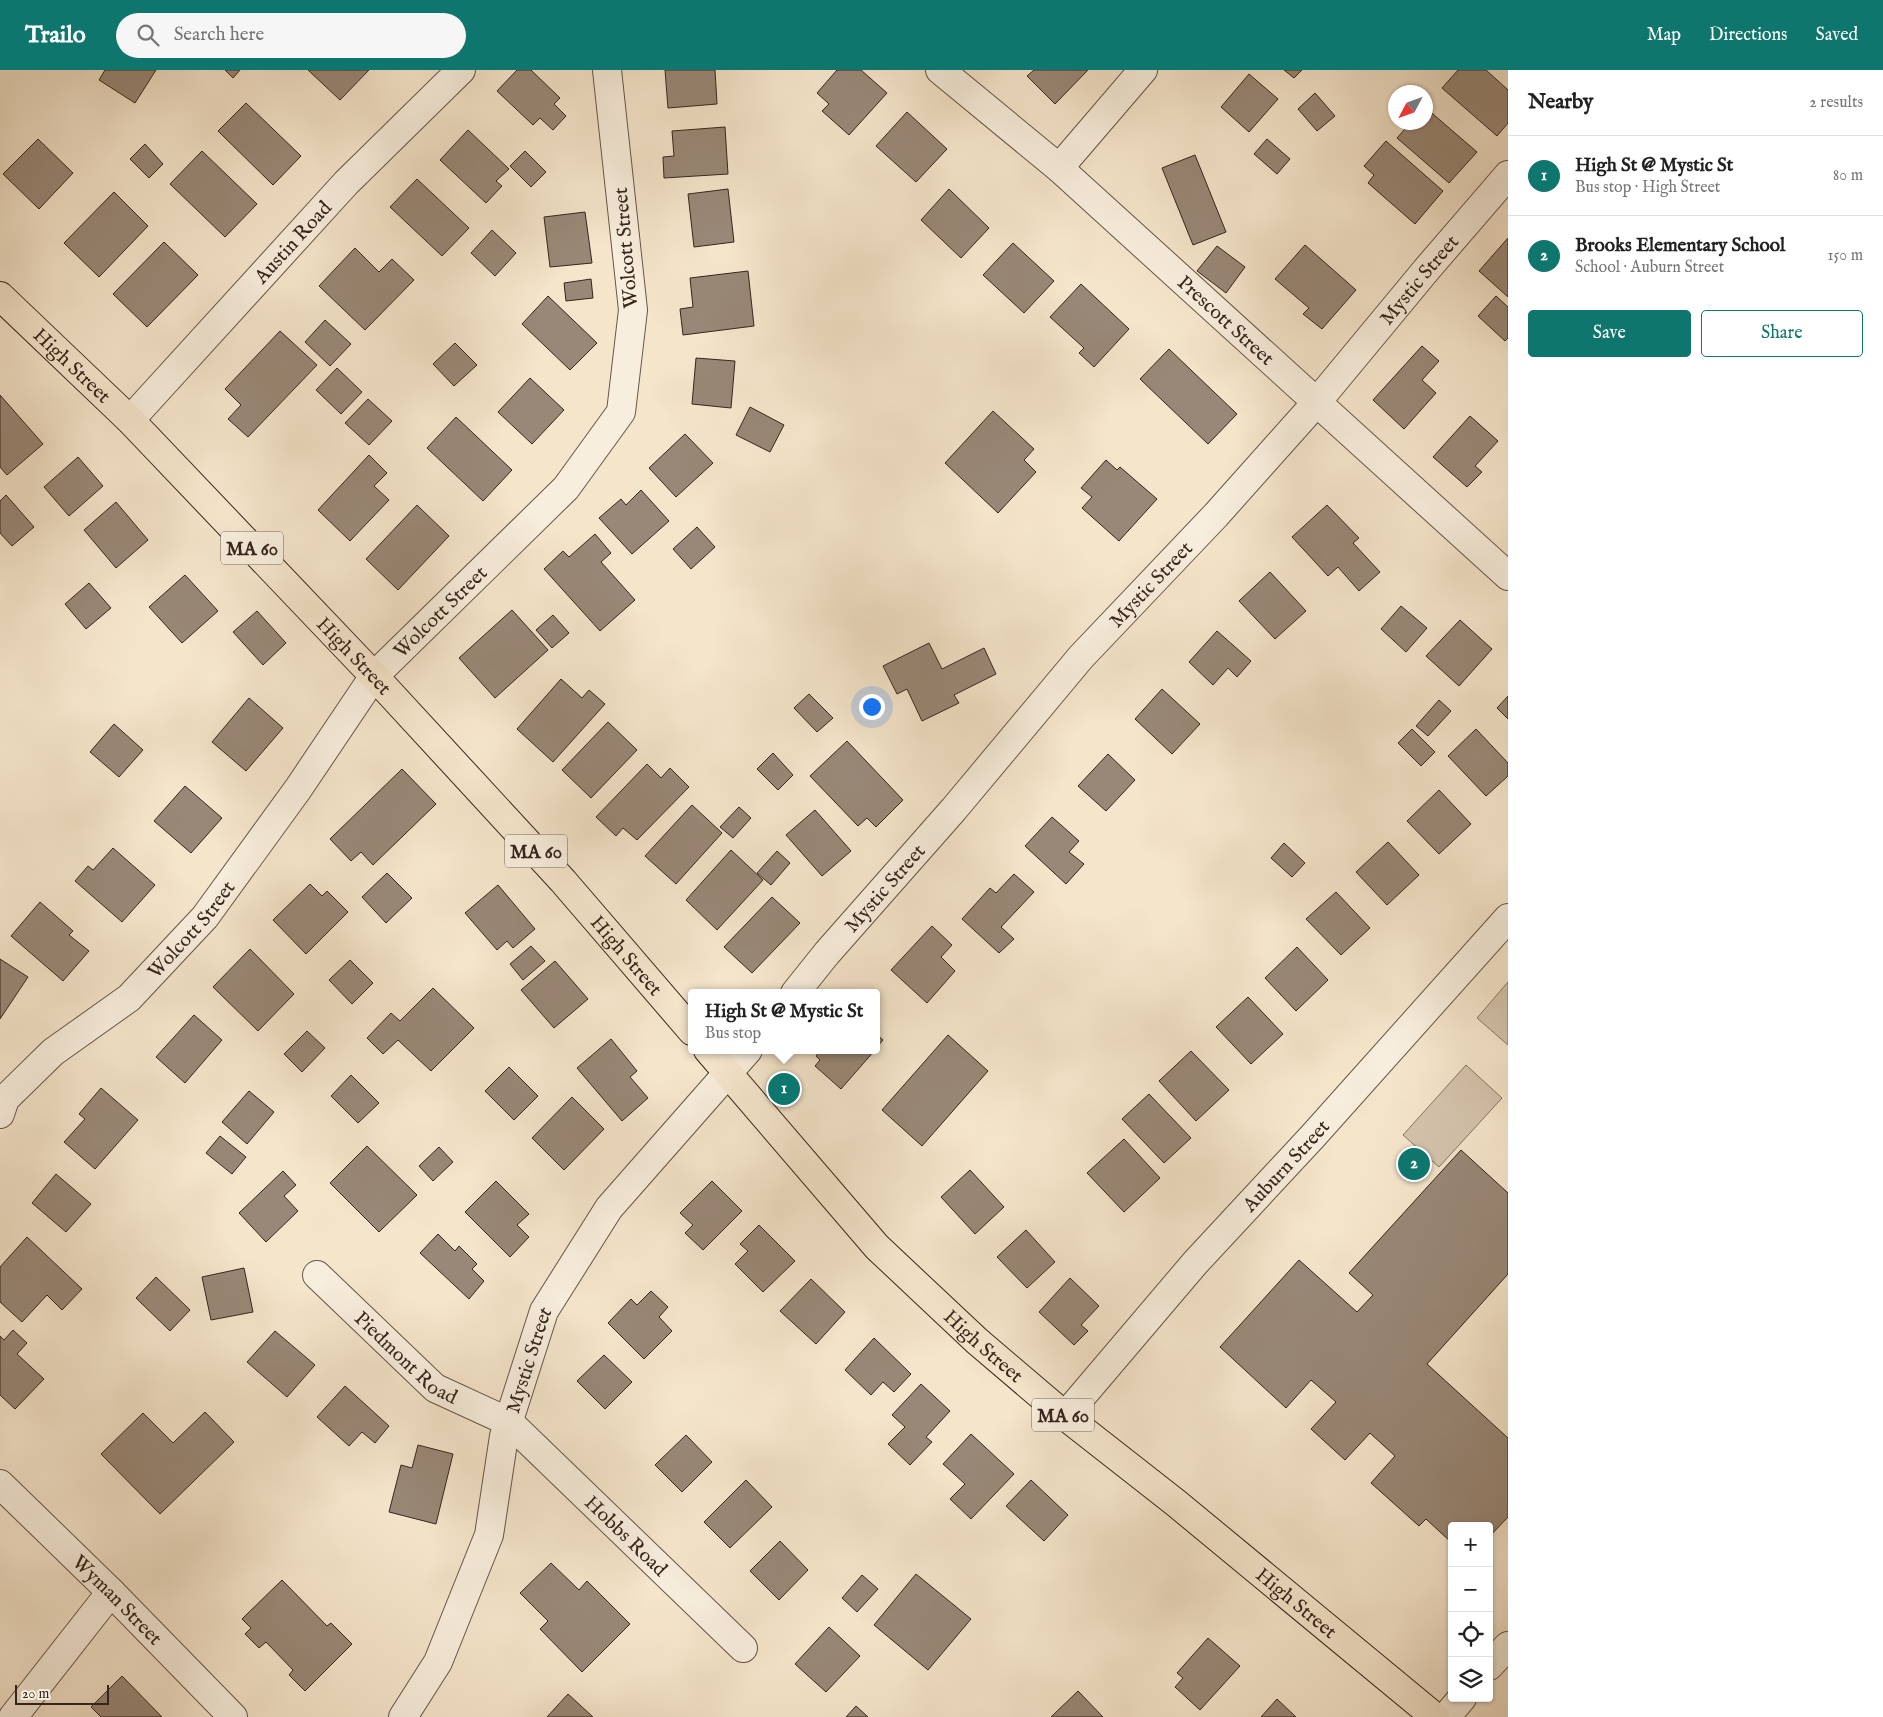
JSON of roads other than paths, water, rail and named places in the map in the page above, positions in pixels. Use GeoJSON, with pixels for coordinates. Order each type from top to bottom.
{"type":"FeatureCollection","features":[{"type":"Feature","properties":{"kind":"main road","name":"High Street"},"geometry":{"type":"LineString","coordinates":[[0,296],[130,420],[374,676],[563,881],[688,1025]]}},
{"type":"Feature","properties":{"kind":"main road","name":"High Street"},"geometry":{"type":"LineString","coordinates":[[712,1054],[877,1247],[977,1341],[1065,1416],[1184,1509],[1435,1717]]}},
{"type":"Feature","properties":{"kind":"street","name":"Austin Road"},"geometry":{"type":"LineString","coordinates":[[130,420],[346,184],[461,70]]}},
{"type":"Feature","properties":{"kind":"street","name":"Wolcott Street"},"geometry":{"type":"LineString","coordinates":[[0,1114],[5,1099],[46,1059],[128,998],[205,917],[298,789],[374,676],[566,488],[621,412],[632,310],[607,70]]}},
{"type":"Feature","properties":{"kind":"street","name":"Prescott Street"},"geometry":{"type":"LineString","coordinates":[[940,70],[1059,168],[1508,576]]}},
{"type":"Feature","properties":{"kind":"street"},"geometry":{"type":"LineString","coordinates":[[1059,168],[1143,70]]}},
{"type":"Feature","properties":{"kind":"street","name":"Mystic Street"},"geometry":{"type":"LineString","coordinates":[[797,989],[954,809],[1081,657],[1216,515],[1316,403],[1426,268],[1508,175]]}},
{"type":"Feature","properties":{"kind":"street","name":"Auburn Street"},"geometry":{"type":"LineString","coordinates":[[1065,1416],[1195,1263],[1508,918]]}},
{"type":"Feature","properties":{"kind":"street","name":"Mystic Street"},"geometry":{"type":"LineString","coordinates":[[402,1717],[438,1662],[489,1535],[504,1436],[544,1312],[609,1208],[745,1054]]}},
{"type":"Feature","properties":{"kind":"street","name":"Piedmont Road"},"geometry":{"type":"LineString","coordinates":[[317,1275],[434,1388],[509,1422]]}},
{"type":"Feature","properties":{"kind":"street","name":"Hobbs Road"},"geometry":{"type":"LineString","coordinates":[[509,1422],[743,1648]]}},
{"type":"Feature","properties":{"kind":"street","name":"Wyman Street"},"geometry":{"type":"LineString","coordinates":[[0,1484],[111,1592],[233,1717]]}},
{"type":"Feature","properties":{"kind":"street"},"geometry":{"type":"LineString","coordinates":[[13,1717],[111,1592]]}},
{"type":"Feature","properties":{"kind":"street"},"geometry":{"type":"LineString","coordinates":[[1493,1662],[1508,1646]]}},
{"type":"Feature","properties":{"kind":"street"},"geometry":{"type":"LineString","coordinates":[[1446,1717],[1459,1702]]}},
{"type":"Feature","properties":{"kind":"place","name":"High St @ Mystic St"},"geometry":{"type":"Point","coordinates":[784,1089]}},
{"type":"Feature","properties":{"kind":"place","name":"Brooks Elementary School"},"geometry":{"type":"Point","coordinates":[1414,1164]}}]}
